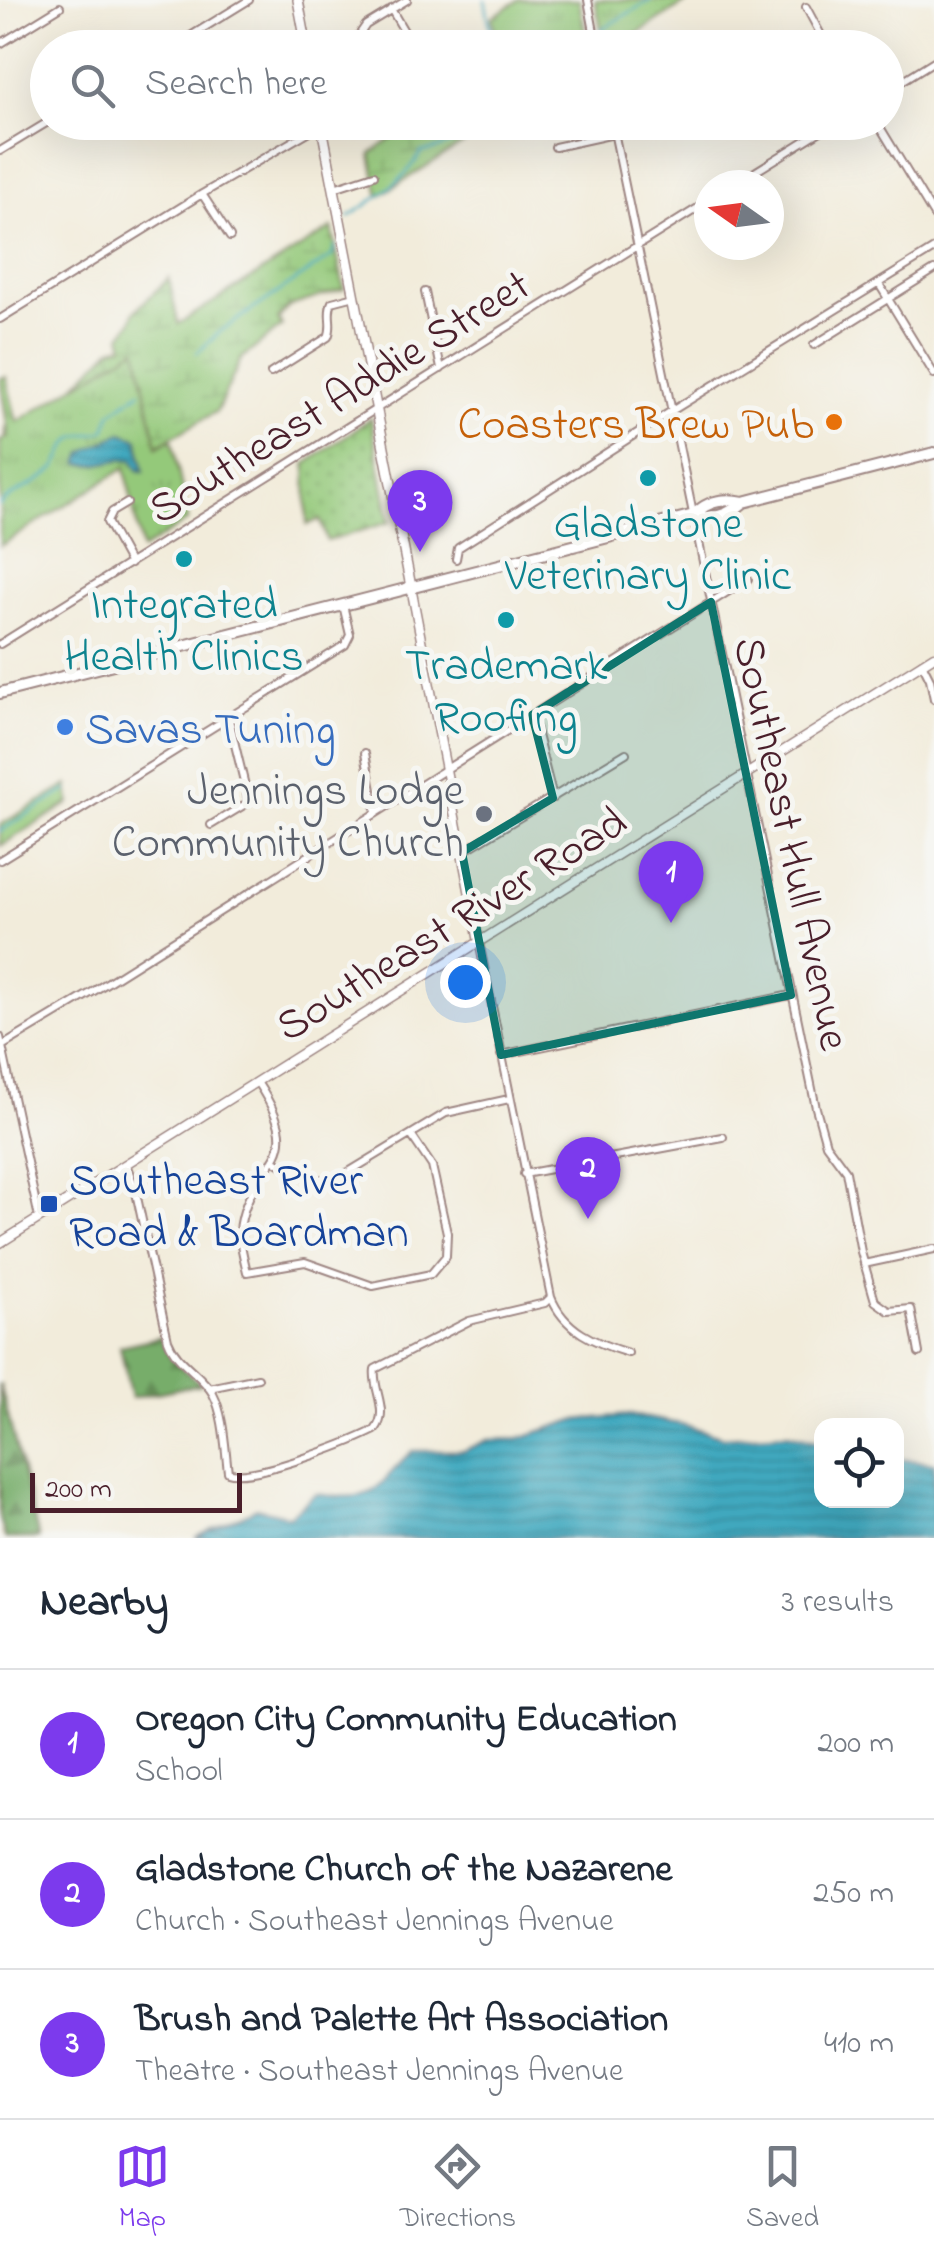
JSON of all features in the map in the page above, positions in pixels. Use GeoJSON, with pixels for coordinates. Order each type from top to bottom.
{"type":"FeatureCollection","features":[{"type":"Feature","properties":{"kind":"main road"},"geometry":{"type":"LineString","coordinates":[[298,0],[304,30]]}},
{"type":"Feature","properties":{"kind":"main road"},"geometry":{"type":"LineString","coordinates":[[325,140],[411,588]]}},
{"type":"Feature","properties":{"kind":"main road"},"geometry":{"type":"LineString","coordinates":[[0,693],[694,514],[705,518],[733,512],[744,502],[934,453]]}},
{"type":"Feature","properties":{"kind":"street"},"geometry":{"type":"LineString","coordinates":[[200,30],[249,0]]}},
{"type":"Feature","properties":{"kind":"street"},"geometry":{"type":"LineString","coordinates":[[363,30],[407,0]]}},
{"type":"Feature","properties":{"kind":"street"},"geometry":{"type":"LineString","coordinates":[[588,0],[594,30]]}},
{"type":"Feature","properties":{"kind":"street"},"geometry":{"type":"LineString","coordinates":[[0,44],[60,7]]}},
{"type":"Feature","properties":{"kind":"street"},"geometry":{"type":"LineString","coordinates":[[806,7],[818,30]]}},
{"type":"Feature","properties":{"kind":"street"},"geometry":{"type":"LineString","coordinates":[[391,9],[403,30]]}},
{"type":"Feature","properties":{"kind":"street"},"geometry":{"type":"LineString","coordinates":[[904,80],[934,61]]}},
{"type":"Feature","properties":{"kind":"street"},"geometry":{"type":"LineString","coordinates":[[0,151],[30,133]]}},
{"type":"Feature","properties":{"kind":"street"},"geometry":{"type":"LineString","coordinates":[[0,319],[293,140]]}},
{"type":"Feature","properties":{"kind":"street"},"geometry":{"type":"LineString","coordinates":[[555,147],[587,140]]}},
{"type":"Feature","properties":{"kind":"street","name":"Southeast Hull Avenue"},"geometry":{"type":"LineString","coordinates":[[615,140],[823,1137],[846,1171],[864,1264],[878,1306],[894,1312],[911,1310],[919,1354]]}},
{"type":"Feature","properties":{"kind":"street"},"geometry":{"type":"LineString","coordinates":[[758,170],[806,140]]}},
{"type":"Feature","properties":{"kind":"street"},"geometry":{"type":"LineString","coordinates":[[888,140],[934,216]]}},
{"type":"Feature","properties":{"kind":"street"},"geometry":{"type":"LineString","coordinates":[[334,188],[374,175]]}},
{"type":"Feature","properties":{"kind":"street"},"geometry":{"type":"LineString","coordinates":[[202,194],[230,237]]}},
{"type":"Feature","properties":{"kind":"street","name":"Southeast Addie Street"},"geometry":{"type":"LineString","coordinates":[[0,644],[694,210]]}},
{"type":"Feature","properties":{"kind":"street"},"geometry":{"type":"LineString","coordinates":[[456,559],[458,548],[934,249]]}},
{"type":"Feature","properties":{"kind":"street"},"geometry":{"type":"LineString","coordinates":[[814,346],[934,270]]}},
{"type":"Feature","properties":{"kind":"street"},"geometry":{"type":"LineString","coordinates":[[879,284],[934,374]]}},
{"type":"Feature","properties":{"kind":"street"},"geometry":{"type":"LineString","coordinates":[[425,292],[441,368]]}},
{"type":"Feature","properties":{"kind":"street"},"geometry":{"type":"LineString","coordinates":[[271,372],[328,337],[332,302],[355,296]]}},
{"type":"Feature","properties":{"kind":"street"},"geometry":{"type":"LineString","coordinates":[[127,503],[109,515],[107,522],[130,564]]}},
{"type":"Feature","properties":{"kind":"street"},"geometry":{"type":"LineString","coordinates":[[2,1046],[748,579]]}},
{"type":"Feature","properties":{"kind":"street"},"geometry":{"type":"LineString","coordinates":[[411,588],[550,1296],[573,1328],[600,1344],[628,1352]]}},
{"type":"Feature","properties":{"kind":"street"},"geometry":{"type":"LineString","coordinates":[[0,860],[348,642],[343,604]]}},
{"type":"Feature","properties":{"kind":"street","name":"Southeast River Road"},"geometry":{"type":"LineString","coordinates":[[0,1243],[934,656]]}},
{"type":"Feature","properties":{"kind":"street"},"geometry":{"type":"LineString","coordinates":[[922,663],[934,699]]}},
{"type":"Feature","properties":{"kind":"street"},"geometry":{"type":"LineString","coordinates":[[532,715],[552,798]]}},
{"type":"Feature","properties":{"kind":"street"},"geometry":{"type":"LineString","coordinates":[[211,825],[249,802],[228,716]]}},
{"type":"Feature","properties":{"kind":"street"},"geometry":{"type":"LineString","coordinates":[[462,852],[626,752]]}},
{"type":"Feature","properties":{"kind":"street"},"geometry":{"type":"LineString","coordinates":[[366,753],[376,812]]}},
{"type":"Feature","properties":{"kind":"street"},"geometry":{"type":"LineString","coordinates":[[500,1055],[791,994]]}},
{"type":"Feature","properties":{"kind":"street"},"geometry":{"type":"LineString","coordinates":[[0,1036],[39,1218]]}},
{"type":"Feature","properties":{"kind":"street"},"geometry":{"type":"LineString","coordinates":[[256,1082],[272,1106],[279,1130],[279,1152],[244,1211],[240,1238],[247,1272],[305,1262],[367,1286],[423,1277],[441,1266],[448,1245],[436,1177],[411,1135]]}},
{"type":"Feature","properties":{"kind":"street"},"geometry":{"type":"LineString","coordinates":[[275,1161],[303,1177],[323,1182],[337,1179],[456,1108],[509,1099]]}},
{"type":"Feature","properties":{"kind":"street"},"geometry":{"type":"LineString","coordinates":[[524,1174],[723,1137]]}},
{"type":"Feature","properties":{"kind":"street"},"geometry":{"type":"LineString","coordinates":[[126,1164],[136,1188],[168,1340],[179,1361],[208,1388],[217,1406],[228,1472],[249,1474],[334,1448],[375,1430],[382,1415],[375,1369],[469,1322],[545,1303],[550,1296]]}},
{"type":"Feature","properties":{"kind":"street"},"geometry":{"type":"LineString","coordinates":[[864,1264],[934,1249]]}},
{"type":"Feature","properties":{"kind":"street"},"geometry":{"type":"LineString","coordinates":[[208,1388],[258,1378]]}},
{"type":"Feature","properties":{"kind":"highlighted area"},"geometry":{"type":"Polygon","coordinates":[[[711,602],[791,995],[501,1055],[462,852],[553,798],[532,715],[711,602]]]}},
{"type":"Feature","properties":{"kind":"green space"},"geometry":{"type":"Polygon","coordinates":[[[519,0],[579,0],[585,30],[495,30],[492,17],[519,0]]]}},
{"type":"Feature","properties":{"kind":"green space"},"geometry":{"type":"Polygon","coordinates":[[[595,0],[687,0],[643,30],[601,30],[595,0]]]}},
{"type":"Feature","properties":{"kind":"green space"},"geometry":{"type":"Polygon","coordinates":[[[390,140],[469,140],[379,196],[371,154],[390,140]]]}},
{"type":"Feature","properties":{"kind":"green space"},"geometry":{"type":"Polygon","coordinates":[[[332,228],[344,289],[290,306],[278,319],[282,326],[241,359],[217,411],[133,460],[126,474],[125,468],[0,442],[6,439],[5,428],[44,408],[54,407],[112,348],[124,345],[121,336],[134,312],[169,278],[178,324],[332,228]]]}},
{"type":"Feature","properties":{"kind":"green space"},"geometry":{"type":"Polygon","coordinates":[[[137,348],[157,447],[172,439],[188,520],[142,550],[125,468],[0,546],[0,441],[9,437],[0,378],[6,377],[17,422],[137,348]]]}},
{"type":"Feature","properties":{"kind":"green space"},"geometry":{"type":"Polygon","coordinates":[[[371,418],[390,522],[327,541],[320,519],[307,525],[306,464],[371,418]]]}},
{"type":"Feature","properties":{"kind":"green space"},"geometry":{"type":"Polygon","coordinates":[[[68,785],[70,803],[0,846],[0,825],[68,785]]]}},
{"type":"Feature","properties":{"kind":"green space"},"geometry":{"type":"Polygon","coordinates":[[[160,1337],[171,1359],[201,1384],[131,1398],[120,1346],[160,1337]]]}},
{"type":"Feature","properties":{"kind":"green space"},"geometry":{"type":"Polygon","coordinates":[[[0,1384],[39,1538],[5,1538],[0,1517],[0,1384]]]}},
{"type":"Feature","properties":{"kind":"water"},"geometry":{"type":"Polygon","coordinates":[[[122,433],[138,439],[144,472],[138,470],[133,460],[79,463],[83,453],[122,433]]]}},
{"type":"Feature","properties":{"kind":"water"},"geometry":{"type":"Polygon","coordinates":[[[630,1415],[723,1437],[787,1433],[814,1439],[814,1508],[904,1508],[904,1460],[934,1463],[934,1538],[195,1538],[257,1508],[289,1516],[315,1494],[364,1495],[381,1484],[413,1451],[463,1451],[488,1440],[517,1439],[575,1420],[630,1415]]]}},
{"type":"Feature","properties":{"kind":"waterway"},"geometry":{"type":"LineString","coordinates":[[485,0],[491,30]]}},
{"type":"Feature","properties":{"kind":"waterway"},"geometry":{"type":"LineString","coordinates":[[600,30],[651,0]]}},
{"type":"Feature","properties":{"kind":"waterway"},"geometry":{"type":"LineString","coordinates":[[349,217],[399,180],[421,152],[456,140]]}},
{"type":"Feature","properties":{"kind":"waterway"},"geometry":{"type":"LineString","coordinates":[[197,353],[221,331],[332,256],[335,246]]}},
{"type":"Feature","properties":{"kind":"waterway"},"geometry":{"type":"LineString","coordinates":[[0,505],[53,470],[75,438],[105,430],[111,413],[141,391]]}},
{"type":"Feature","properties":{"kind":"waterway"},"geometry":{"type":"LineString","coordinates":[[0,831],[67,790]]}},
{"type":"Feature","properties":{"kind":"place","name":"Coasters Brew Pub"},"geometry":{"type":"Point","coordinates":[834,422]}},
{"type":"Feature","properties":{"kind":"place","name":"Gladstone Veterinary Clinic"},"geometry":{"type":"Point","coordinates":[648,478]}},
{"type":"Feature","properties":{"kind":"place","name":"Brush and Palette Art Association"},"geometry":{"type":"Point","coordinates":[420,552]}},
{"type":"Feature","properties":{"kind":"place","name":"Integrated Health Clinics"},"geometry":{"type":"Point","coordinates":[184,559]}},
{"type":"Feature","properties":{"kind":"place","name":"Trademark Roofing"},"geometry":{"type":"Point","coordinates":[506,620]}},
{"type":"Feature","properties":{"kind":"place","name":"Savas Tuning"},"geometry":{"type":"Point","coordinates":[65,727]}},
{"type":"Feature","properties":{"kind":"place","name":"Jennings Lodge Community Church"},"geometry":{"type":"Point","coordinates":[484,814]}},
{"type":"Feature","properties":{"kind":"place","name":"Oregon City Community Education"},"geometry":{"type":"Point","coordinates":[671,923]}},
{"type":"Feature","properties":{"kind":"place","name":"Southeast River Road & Boardman"},"geometry":{"type":"Point","coordinates":[49,1204]}},
{"type":"Feature","properties":{"kind":"place","name":"Gladstone Church of the Nazarene"},"geometry":{"type":"Point","coordinates":[588,1219]}}]}
